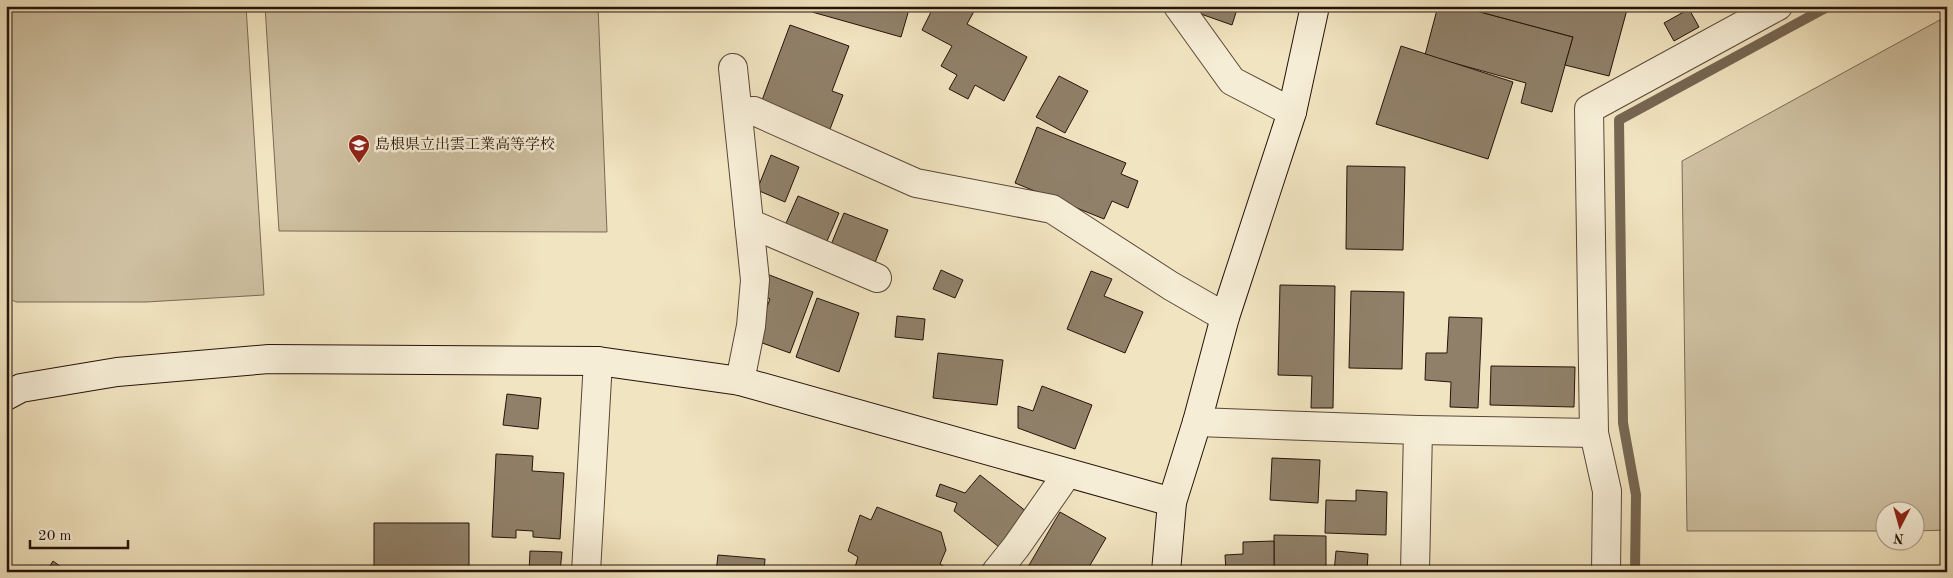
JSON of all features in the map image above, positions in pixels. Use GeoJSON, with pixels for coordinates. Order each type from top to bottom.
{"type":"FeatureCollection","features":[{"type":"Feature","properties":{"kind":"street"},"geometry":{"type":"LineString","coordinates":[[1178,6],[1232,81],[1292,112]]}},
{"type":"Feature","properties":{"kind":"street"},"geometry":{"type":"LineString","coordinates":[[1166,572],[1172,502],[1225,317],[1292,112],[1315,6]]}},
{"type":"Feature","properties":{"kind":"street"},"geometry":{"type":"LineString","coordinates":[[1606,572],[1607,491],[1594,433],[1589,109],[1778,6]]}},
{"type":"Feature","properties":{"kind":"street"},"geometry":{"type":"LineString","coordinates":[[733,68],[755,280],[751,326],[740,382]]}},
{"type":"Feature","properties":{"kind":"street"},"geometry":{"type":"LineString","coordinates":[[738,113],[754,111],[916,183],[1052,210],[1171,286],[1225,317]]}},
{"type":"Feature","properties":{"kind":"street"},"geometry":{"type":"LineString","coordinates":[[749,223],[876,278]]}},
{"type":"Feature","properties":{"kind":"street"},"geometry":{"type":"LineString","coordinates":[[6,396],[21,388],[117,372],[269,359],[598,361],[740,382],[1172,502]]}},
{"type":"Feature","properties":{"kind":"street"},"geometry":{"type":"LineString","coordinates":[[586,572],[598,361]]}},
{"type":"Feature","properties":{"kind":"street"},"geometry":{"type":"LineString","coordinates":[[1196,422],[1418,430],[1594,433]]}},
{"type":"Feature","properties":{"kind":"street"},"geometry":{"type":"LineString","coordinates":[[1416,572],[1418,430]]}},
{"type":"Feature","properties":{"kind":"street"},"geometry":{"type":"LineString","coordinates":[[996,572],[1016,547],[1067,474]]}},
{"type":"Feature","properties":{"kind":"shaded area"},"geometry":{"type":"Polygon","coordinates":[[[6,6],[246,6],[264,295],[146,302],[16,302],[6,297],[6,6]]]}},
{"type":"Feature","properties":{"kind":"shaded area"},"geometry":{"type":"Polygon","coordinates":[[[265,6],[598,6],[607,232],[279,231],[265,6]]]}},
{"type":"Feature","properties":{"kind":"shaded area"},"geometry":{"type":"Polygon","coordinates":[[[1947,16],[1947,530],[1926,531],[1926,500],[1876,500],[1876,531],[1687,531],[1682,161],[1947,16]]]}},
{"type":"Feature","properties":{"kind":"building"},"geometry":{"type":"Polygon","coordinates":[[[813,6],[910,6],[901,37],[812,12],[813,6]]]}},
{"type":"Feature","properties":{"kind":"building"},"geometry":{"type":"Polygon","coordinates":[[[934,6],[977,6],[967,24],[1027,57],[1004,101],[975,85],[968,99],[949,89],[957,75],[941,66],[952,46],[922,30],[934,6]]]}},
{"type":"Feature","properties":{"kind":"building"},"geometry":{"type":"Polygon","coordinates":[[[1201,6],[1238,6],[1232,25],[1198,13],[1201,6]]]}},
{"type":"Feature","properties":{"kind":"building"},"geometry":{"type":"Polygon","coordinates":[[[1438,6],[1458,6],[1573,37],[1552,112],[1521,103],[1526,83],[1425,55],[1438,6]]]}},
{"type":"Feature","properties":{"kind":"building"},"geometry":{"type":"Polygon","coordinates":[[[1458,6],[1628,6],[1609,76],[1565,65],[1573,37],[1458,6]]]}},
{"type":"Feature","properties":{"kind":"building"},"geometry":{"type":"Polygon","coordinates":[[[1689,9],[1699,27],[1674,41],[1664,23],[1689,9]]]}},
{"type":"Feature","properties":{"kind":"building"},"geometry":{"type":"Polygon","coordinates":[[[790,25],[849,46],[832,91],[843,95],[827,137],[758,111],[790,25]]]}},
{"type":"Feature","properties":{"kind":"building"},"geometry":{"type":"Polygon","coordinates":[[[1401,46],[1513,82],[1488,159],[1376,124],[1401,46]]]}},
{"type":"Feature","properties":{"kind":"building"},"geometry":{"type":"Polygon","coordinates":[[[1059,76],[1088,91],[1065,133],[1036,117],[1059,76]]]}},
{"type":"Feature","properties":{"kind":"building"},"geometry":{"type":"Polygon","coordinates":[[[1037,127],[1126,163],[1121,174],[1138,181],[1128,208],[1112,201],[1104,219],[1015,183],[1037,127]]]}},
{"type":"Feature","properties":{"kind":"building"},"geometry":{"type":"Polygon","coordinates":[[[771,155],[799,167],[785,202],[757,190],[771,155]]]}},
{"type":"Feature","properties":{"kind":"building"},"geometry":{"type":"Polygon","coordinates":[[[1347,166],[1405,167],[1403,250],[1346,249],[1347,166]]]}},
{"type":"Feature","properties":{"kind":"building"},"geometry":{"type":"Polygon","coordinates":[[[798,196],[839,213],[824,248],[783,230],[798,196]]]}},
{"type":"Feature","properties":{"kind":"building"},"geometry":{"type":"Polygon","coordinates":[[[844,213],[888,230],[872,270],[828,252],[844,213]]]}},
{"type":"Feature","properties":{"kind":"building"},"geometry":{"type":"Polygon","coordinates":[[[941,270],[963,280],[955,298],[933,289],[941,270]]]}},
{"type":"Feature","properties":{"kind":"building"},"geometry":{"type":"Polygon","coordinates":[[[1091,271],[1112,279],[1104,296],[1143,312],[1125,353],[1067,329],[1091,271]]]}},
{"type":"Feature","properties":{"kind":"building"},"geometry":{"type":"Polygon","coordinates":[[[767,274],[813,292],[790,353],[754,340],[770,299],[759,294],[767,274]]]}},
{"type":"Feature","properties":{"kind":"building"},"geometry":{"type":"Polygon","coordinates":[[[1280,285],[1335,286],[1333,408],[1311,408],[1312,376],[1278,375],[1280,285]]]}},
{"type":"Feature","properties":{"kind":"building"},"geometry":{"type":"Polygon","coordinates":[[[1351,291],[1404,292],[1402,369],[1349,368],[1351,291]]]}},
{"type":"Feature","properties":{"kind":"building"},"geometry":{"type":"Polygon","coordinates":[[[817,298],[859,313],[839,372],[796,357],[817,298]]]}},
{"type":"Feature","properties":{"kind":"building"},"geometry":{"type":"Polygon","coordinates":[[[897,316],[925,319],[923,340],[895,337],[897,316]]]}},
{"type":"Feature","properties":{"kind":"building"},"geometry":{"type":"Polygon","coordinates":[[[1449,317],[1482,318],[1478,408],[1450,407],[1451,382],[1425,380],[1426,353],[1447,353],[1449,317]]]}},
{"type":"Feature","properties":{"kind":"building"},"geometry":{"type":"Polygon","coordinates":[[[938,353],[1003,360],[997,405],[933,398],[938,353]]]}},
{"type":"Feature","properties":{"kind":"building"},"geometry":{"type":"Polygon","coordinates":[[[1491,366],[1575,367],[1574,407],[1490,405],[1491,366]]]}},
{"type":"Feature","properties":{"kind":"building"},"geometry":{"type":"Polygon","coordinates":[[[1042,386],[1092,405],[1075,449],[1018,428],[1018,406],[1033,411],[1042,386]]]}},
{"type":"Feature","properties":{"kind":"building"},"geometry":{"type":"Polygon","coordinates":[[[507,394],[541,398],[538,429],[503,425],[507,394]]]}},
{"type":"Feature","properties":{"kind":"building"},"geometry":{"type":"Polygon","coordinates":[[[496,454],[533,456],[532,471],[564,473],[560,539],[533,537],[533,531],[516,530],[516,538],[492,537],[496,454]]]}},
{"type":"Feature","properties":{"kind":"building"},"geometry":{"type":"Polygon","coordinates":[[[1272,458],[1320,460],[1318,503],[1270,500],[1272,458]]]}},
{"type":"Feature","properties":{"kind":"building"},"geometry":{"type":"Polygon","coordinates":[[[980,475],[1027,512],[999,547],[954,511],[957,503],[936,496],[940,484],[965,493],[980,475]]]}},
{"type":"Feature","properties":{"kind":"building"},"geometry":{"type":"Polygon","coordinates":[[[1356,490],[1387,492],[1386,535],[1325,533],[1326,500],[1356,501],[1356,490]]]}},
{"type":"Feature","properties":{"kind":"building"},"geometry":{"type":"Polygon","coordinates":[[[877,507],[941,532],[946,550],[940,564],[954,572],[854,571],[858,557],[848,551],[860,515],[871,520],[877,507]]]}},
{"type":"Feature","properties":{"kind":"building"},"geometry":{"type":"Polygon","coordinates":[[[1060,512],[1106,538],[1086,572],[1025,572],[1060,512]]]}},
{"type":"Feature","properties":{"kind":"building"},"geometry":{"type":"Polygon","coordinates":[[[374,523],[469,523],[469,570],[374,571],[374,523]]]}},
{"type":"Feature","properties":{"kind":"building"},"geometry":{"type":"Polygon","coordinates":[[[1274,535],[1326,536],[1326,569],[1274,568],[1274,535]]]}},
{"type":"Feature","properties":{"kind":"building"},"geometry":{"type":"Polygon","coordinates":[[[1274,541],[1274,572],[1226,572],[1225,555],[1243,554],[1243,542],[1274,541]]]}},
{"type":"Feature","properties":{"kind":"building"},"geometry":{"type":"Polygon","coordinates":[[[530,551],[562,552],[560,572],[529,572],[530,551]]]}},
{"type":"Feature","properties":{"kind":"building"},"geometry":{"type":"Polygon","coordinates":[[[1336,551],[1368,554],[1367,572],[1334,572],[1336,551]]]}},
{"type":"Feature","properties":{"kind":"building"},"geometry":{"type":"Polygon","coordinates":[[[718,555],[765,559],[764,572],[716,572],[718,555]]]}},
{"type":"Feature","properties":{"kind":"building"},"geometry":{"type":"Polygon","coordinates":[[[53,561],[68,572],[46,572],[53,561]]]}},
{"type":"Feature","properties":{"kind":"waterway"},"geometry":{"type":"LineString","coordinates":[[1635,572],[1636,495],[1623,423],[1619,120],[1829,6]]}},
{"type":"Feature","properties":{"kind":"place","name":"島根県立出雲工業高等学校"},"geometry":{"type":"Point","coordinates":[359,164]}}]}
